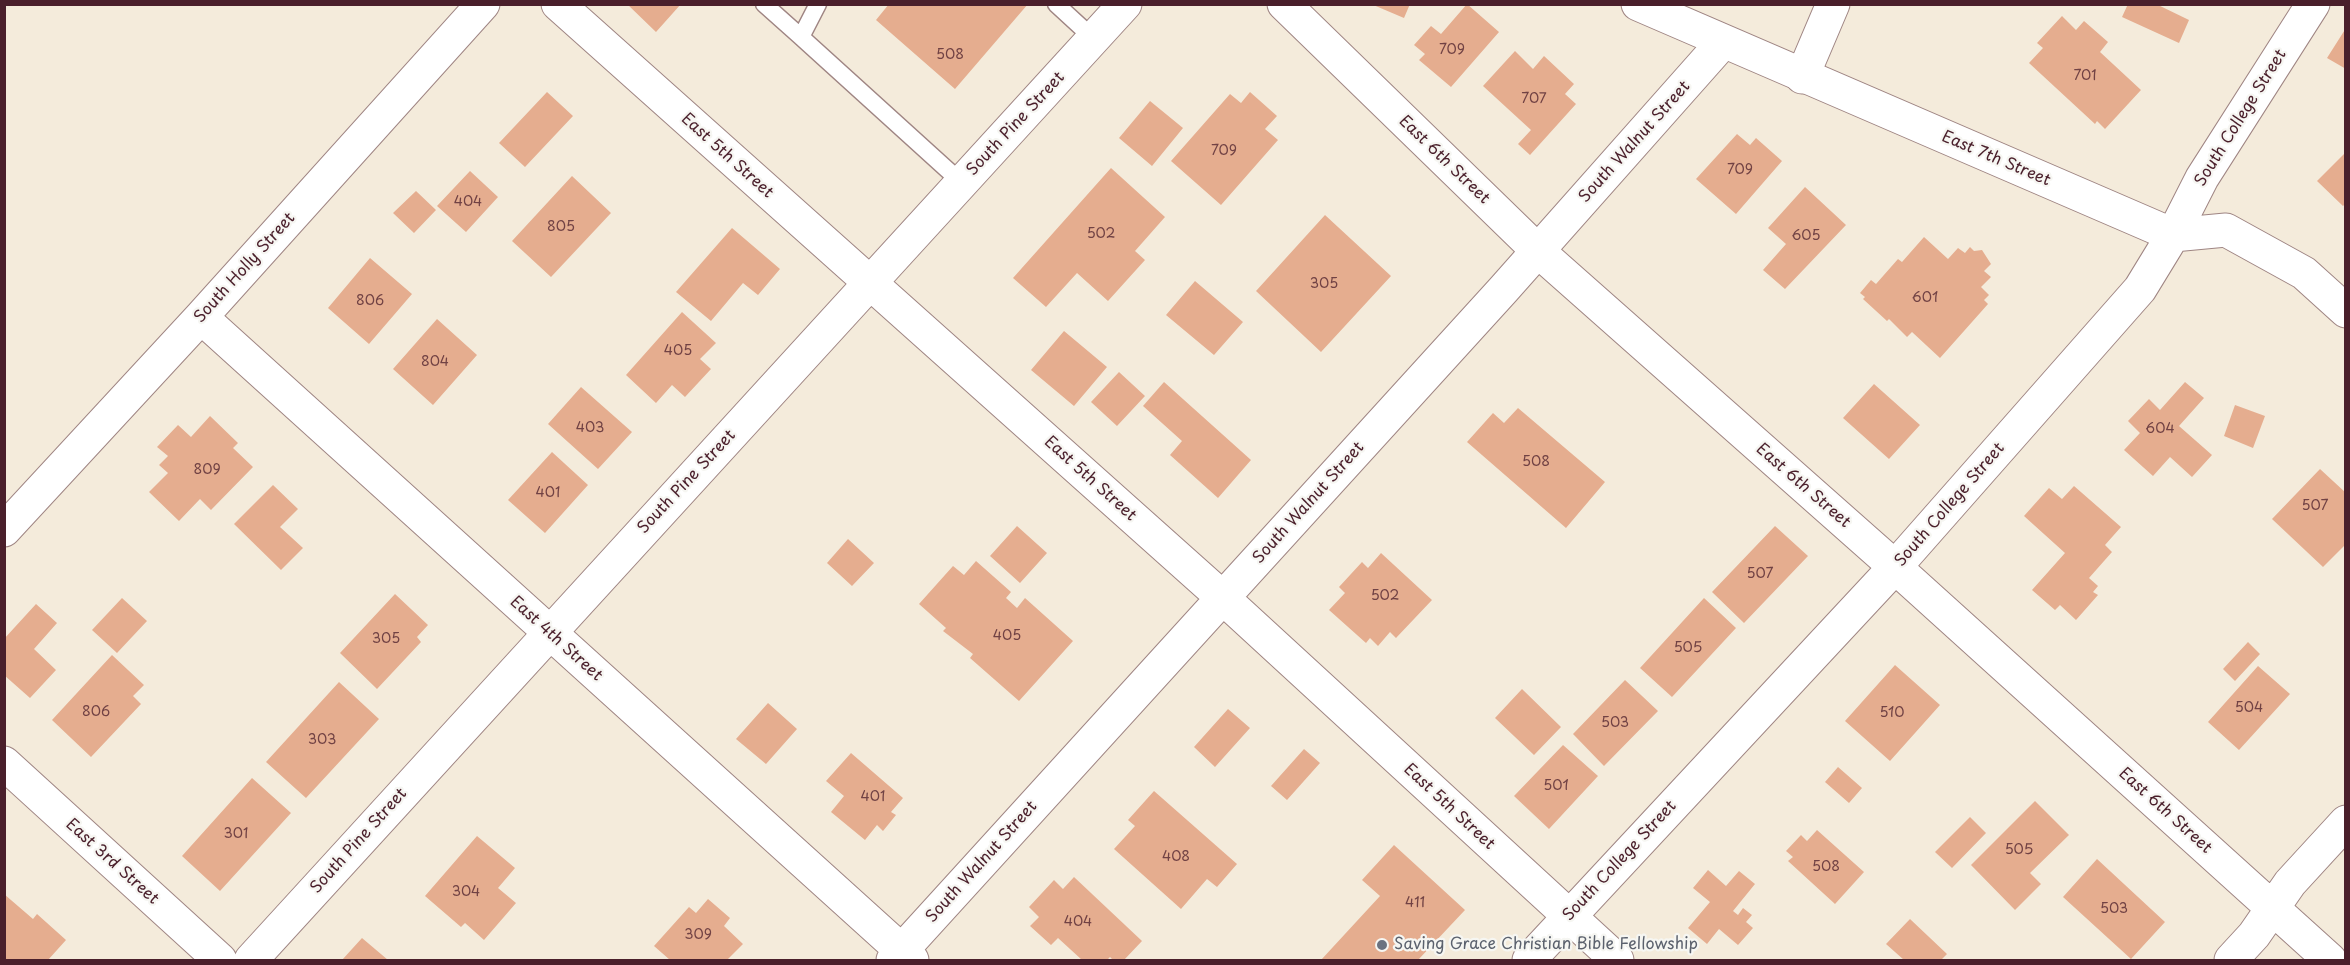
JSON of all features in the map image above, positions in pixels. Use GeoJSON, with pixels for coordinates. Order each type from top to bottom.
{"type":"FeatureCollection","features":[{"type":"Feature","properties":{"kind":"street","name":"South Holly Street"},"geometry":{"type":"LineString","coordinates":[[4,530],[201,317],[483,4]]}},
{"type":"Feature","properties":{"kind":"street","name":"East 5th Street"},"geometry":{"type":"LineString","coordinates":[[558,4],[1223,598],[1617,960]]}},
{"type":"Feature","properties":{"kind":"street","name":"South Pine Street"},"geometry":{"type":"LineString","coordinates":[[251,960],[1125,4]]}},
{"type":"Feature","properties":{"kind":"street","name":"East 6th Street"},"geometry":{"type":"LineString","coordinates":[[1284,4],[1538,251],[1895,567],[2330,960]]}},
{"type":"Feature","properties":{"kind":"street","name":"East 7th Street"},"geometry":{"type":"LineString","coordinates":[[1638,4],[2173,235],[2226,230],[2304,273],[2346,311]]}},
{"type":"Feature","properties":{"kind":"street"},"geometry":{"type":"LineString","coordinates":[[1802,76],[1833,4]]}},
{"type":"Feature","properties":{"kind":"street","name":"South College Street"},"geometry":{"type":"LineString","coordinates":[[1529,960],[1895,567],[2140,289],[2173,235],[2202,178],[2313,4]]}},
{"type":"Feature","properties":{"kind":"street","name":"South Walnut Street"},"geometry":{"type":"LineString","coordinates":[[902,957],[1538,251],[1723,42]]}},
{"type":"Feature","properties":{"kind":"street","name":"East 4th Street"},"geometry":{"type":"LineString","coordinates":[[201,317],[902,957]]}},
{"type":"Feature","properties":{"kind":"street","name":"East 3rd Street"},"geometry":{"type":"LineString","coordinates":[[4,764],[220,960]]}},
{"type":"Feature","properties":{"kind":"street"},"geometry":{"type":"LineString","coordinates":[[2231,960],[2254,935],[2290,883],[2346,822]]}},
{"type":"Feature","properties":{"kind":"lane"},"geometry":{"type":"LineString","coordinates":[[764,4],[962,183]]}},
{"type":"Feature","properties":{"kind":"lane"},"geometry":{"type":"LineString","coordinates":[[801,37],[818,4]]}},
{"type":"Feature","properties":{"kind":"lane"},"geometry":{"type":"LineString","coordinates":[[1056,4],[1094,39]]}},
{"type":"Feature","properties":{"kind":"building"},"geometry":{"type":"Polygon","coordinates":[[[627,4],[681,4],[656,32],[627,4]]]}},
{"type":"Feature","properties":{"kind":"building"},"geometry":{"type":"Polygon","coordinates":[[[889,4],[1028,4],[955,89],[876,20],[889,4]]]}},
{"type":"Feature","properties":{"kind":"building"},"geometry":{"type":"Polygon","coordinates":[[[1371,4],[1410,4],[1404,18],[1371,4]]]}},
{"type":"Feature","properties":{"kind":"building"},"geometry":{"type":"Polygon","coordinates":[[[1467,4],[1499,32],[1451,87],[1419,60],[1425,54],[1414,45],[1431,26],[1441,34],[1467,4]]]}},
{"type":"Feature","properties":{"kind":"building"},"geometry":{"type":"Polygon","coordinates":[[[2128,4],[2156,4],[2189,20],[2179,43],[2122,17],[2128,4]]]}},
{"type":"Feature","properties":{"kind":"building"},"geometry":{"type":"Polygon","coordinates":[[[2062,16],[2076,30],[2084,21],[2108,42],[2100,52],[2141,90],[2105,129],[2097,121],[2095,124],[2029,63],[2043,48],[2037,43],[2062,16]]]}},
{"type":"Feature","properties":{"kind":"building"},"geometry":{"type":"Polygon","coordinates":[[[2346,28],[2346,69],[2327,58],[2346,28]]]}},
{"type":"Feature","properties":{"kind":"building"},"geometry":{"type":"Polygon","coordinates":[[[1515,51],[1533,69],[1544,56],[1574,84],[1565,94],[1576,104],[1530,155],[1518,144],[1531,130],[1483,86],[1515,51]]]}},
{"type":"Feature","properties":{"kind":"building"},"geometry":{"type":"Polygon","coordinates":[[[547,92],[573,116],[525,167],[499,143],[547,92]]]}},
{"type":"Feature","properties":{"kind":"building"},"geometry":{"type":"Polygon","coordinates":[[[1250,92],[1277,116],[1265,129],[1278,140],[1221,205],[1171,161],[1230,94],[1241,103],[1250,92]]]}},
{"type":"Feature","properties":{"kind":"building"},"geometry":{"type":"Polygon","coordinates":[[[1150,101],[1183,128],[1152,166],[1119,138],[1150,101]]]}},
{"type":"Feature","properties":{"kind":"building"},"geometry":{"type":"Polygon","coordinates":[[[1737,134],[1750,145],[1756,138],[1782,161],[1736,214],[1696,179],[1737,134]]]}},
{"type":"Feature","properties":{"kind":"building"},"geometry":{"type":"Polygon","coordinates":[[[2346,152],[2346,203],[2343,206],[2317,181],[2346,152]]]}},
{"type":"Feature","properties":{"kind":"building"},"geometry":{"type":"Polygon","coordinates":[[[1111,168],[1165,217],[1135,251],[1145,260],[1108,301],[1077,273],[1046,307],[1013,278],[1111,168]]]}},
{"type":"Feature","properties":{"kind":"building"},"geometry":{"type":"Polygon","coordinates":[[[470,171],[498,197],[466,232],[437,206],[470,171]]]}},
{"type":"Feature","properties":{"kind":"building"},"geometry":{"type":"Polygon","coordinates":[[[572,176],[611,213],[551,277],[512,241],[572,176]]]}},
{"type":"Feature","properties":{"kind":"building"},"geometry":{"type":"Polygon","coordinates":[[[1805,187],[1846,225],[1785,289],[1763,270],[1786,244],[1768,228],[1805,187]]]}},
{"type":"Feature","properties":{"kind":"building"},"geometry":{"type":"Polygon","coordinates":[[[416,191],[436,210],[414,233],[393,213],[416,191]]]}},
{"type":"Feature","properties":{"kind":"building"},"geometry":{"type":"Polygon","coordinates":[[[1325,215],[1391,276],[1321,352],[1256,291],[1325,215]]]}},
{"type":"Feature","properties":{"kind":"building"},"geometry":{"type":"Polygon","coordinates":[[[732,228],[780,269],[758,295],[743,283],[711,321],[676,292],[732,228]]]}},
{"type":"Feature","properties":{"kind":"building"},"geometry":{"type":"Polygon","coordinates":[[[1924,237],[1948,259],[1958,248],[1965,253],[1970,247],[1974,251],[1982,250],[1991,264],[1984,271],[1991,277],[1981,287],[1989,295],[1984,300],[1988,304],[1940,358],[1912,332],[1907,337],[1889,319],[1887,321],[1863,299],[1865,297],[1860,293],[1871,280],[1876,284],[1898,259],[1902,262],[1924,237]]]}},
{"type":"Feature","properties":{"kind":"building"},"geometry":{"type":"Polygon","coordinates":[[[370,258],[412,294],[369,344],[328,308],[370,258]]]}},
{"type":"Feature","properties":{"kind":"building"},"geometry":{"type":"Polygon","coordinates":[[[1195,281],[1243,322],[1214,355],[1166,315],[1195,281]]]}},
{"type":"Feature","properties":{"kind":"building"},"geometry":{"type":"Polygon","coordinates":[[[682,312],[716,343],[700,359],[711,369],[685,397],[672,385],[656,403],[626,375],[682,312]]]}},
{"type":"Feature","properties":{"kind":"building"},"geometry":{"type":"Polygon","coordinates":[[[437,319],[477,355],[433,405],[393,369],[437,319]]]}},
{"type":"Feature","properties":{"kind":"building"},"geometry":{"type":"Polygon","coordinates":[[[1064,331],[1107,367],[1074,406],[1031,370],[1064,331]]]}},
{"type":"Feature","properties":{"kind":"building"},"geometry":{"type":"Polygon","coordinates":[[[1119,372],[1145,396],[1117,426],[1091,402],[1119,372]]]}},
{"type":"Feature","properties":{"kind":"building"},"geometry":{"type":"Polygon","coordinates":[[[1164,382],[1251,460],[1218,498],[1170,455],[1182,441],[1143,406],[1164,382]]]}},
{"type":"Feature","properties":{"kind":"building"},"geometry":{"type":"Polygon","coordinates":[[[2185,382],[2204,398],[2179,426],[2212,455],[2192,477],[2170,457],[2153,476],[2124,450],[2140,433],[2128,421],[2149,399],[2160,410],[2185,382]]]}},
{"type":"Feature","properties":{"kind":"building"},"geometry":{"type":"Polygon","coordinates":[[[1874,384],[1920,425],[1889,459],[1843,418],[1874,384]]]}},
{"type":"Feature","properties":{"kind":"building"},"geometry":{"type":"Polygon","coordinates":[[[581,387],[632,432],[598,469],[548,424],[581,387]]]}},
{"type":"Feature","properties":{"kind":"building"},"geometry":{"type":"Polygon","coordinates":[[[2235,405],[2265,416],[2253,448],[2224,436],[2235,405]]]}},
{"type":"Feature","properties":{"kind":"building"},"geometry":{"type":"Polygon","coordinates":[[[1518,408],[1605,482],[1566,528],[1467,442],[1493,413],[1504,423],[1518,408]]]}},
{"type":"Feature","properties":{"kind":"building"},"geometry":{"type":"Polygon","coordinates":[[[210,416],[238,443],[233,448],[253,467],[211,510],[200,499],[179,521],[149,492],[168,473],[159,465],[168,456],[157,447],[178,425],[191,437],[210,416]]]}},
{"type":"Feature","properties":{"kind":"building"},"geometry":{"type":"Polygon","coordinates":[[[552,452],[588,485],[545,533],[508,500],[552,452]]]}},
{"type":"Feature","properties":{"kind":"building"},"geometry":{"type":"Polygon","coordinates":[[[2320,469],[2346,493],[2346,544],[2323,567],[2272,519],[2320,469]]]}},
{"type":"Feature","properties":{"kind":"building"},"geometry":{"type":"Polygon","coordinates":[[[273,485],[298,509],[280,527],[303,548],[281,570],[234,524],[273,485]]]}},
{"type":"Feature","properties":{"kind":"building"},"geometry":{"type":"Polygon","coordinates":[[[2074,486],[2121,527],[2105,545],[2112,552],[2089,578],[2098,586],[2093,592],[2098,595],[2076,620],[2060,605],[2055,610],[2032,590],[2065,553],[2024,516],[2049,488],[2062,499],[2074,486]]]}},
{"type":"Feature","properties":{"kind":"building"},"geometry":{"type":"Polygon","coordinates":[[[1017,526],[1047,553],[1020,583],[990,556],[1017,526]]]}},
{"type":"Feature","properties":{"kind":"building"},"geometry":{"type":"Polygon","coordinates":[[[1775,526],[1808,556],[1744,623],[1712,592],[1775,526]]]}},
{"type":"Feature","properties":{"kind":"building"},"geometry":{"type":"Polygon","coordinates":[[[848,539],[874,563],[852,586],[827,563],[848,539]]]}},
{"type":"Feature","properties":{"kind":"building"},"geometry":{"type":"Polygon","coordinates":[[[1381,553],[1432,600],[1396,638],[1390,632],[1378,646],[1370,638],[1366,643],[1329,610],[1345,593],[1339,587],[1362,562],[1368,568],[1381,553]]]}},
{"type":"Feature","properties":{"kind":"building"},"geometry":{"type":"Polygon","coordinates":[[[976,561],[1011,592],[1006,598],[1017,608],[1025,598],[1073,641],[1019,701],[970,658],[973,654],[943,631],[946,628],[919,604],[953,566],[964,575],[976,561]]]}},
{"type":"Feature","properties":{"kind":"building"},"geometry":{"type":"Polygon","coordinates":[[[395,594],[428,625],[417,637],[421,642],[377,689],[340,653],[395,594]]]}},
{"type":"Feature","properties":{"kind":"building"},"geometry":{"type":"Polygon","coordinates":[[[122,598],[147,621],[117,653],[92,630],[122,598]]]}},
{"type":"Feature","properties":{"kind":"building"},"geometry":{"type":"Polygon","coordinates":[[[1704,598],[1736,628],[1672,697],[1640,668],[1704,598]]]}},
{"type":"Feature","properties":{"kind":"building"},"geometry":{"type":"Polygon","coordinates":[[[36,604],[57,623],[34,649],[56,670],[30,698],[4,675],[4,639],[36,604]]]}},
{"type":"Feature","properties":{"kind":"building"},"geometry":{"type":"Polygon","coordinates":[[[2248,642],[2260,654],[2235,681],[2223,669],[2248,642]]]}},
{"type":"Feature","properties":{"kind":"building"},"geometry":{"type":"Polygon","coordinates":[[[112,655],[144,685],[133,696],[141,704],[91,757],[52,720],[112,655]]]}},
{"type":"Feature","properties":{"kind":"building"},"geometry":{"type":"Polygon","coordinates":[[[1895,665],[1940,705],[1890,761],[1845,721],[1895,665]]]}},
{"type":"Feature","properties":{"kind":"building"},"geometry":{"type":"Polygon","coordinates":[[[2258,666],[2290,694],[2239,750],[2208,722],[2258,666]]]}},
{"type":"Feature","properties":{"kind":"building"},"geometry":{"type":"Polygon","coordinates":[[[1625,680],[1658,711],[1604,766],[1573,734],[1625,680]]]}},
{"type":"Feature","properties":{"kind":"building"},"geometry":{"type":"Polygon","coordinates":[[[339,682],[379,719],[306,798],[266,762],[339,682]]]}},
{"type":"Feature","properties":{"kind":"building"},"geometry":{"type":"Polygon","coordinates":[[[1522,689],[1561,727],[1534,755],[1495,718],[1522,689]]]}},
{"type":"Feature","properties":{"kind":"building"},"geometry":{"type":"Polygon","coordinates":[[[768,703],[797,729],[766,764],[736,739],[768,703]]]}},
{"type":"Feature","properties":{"kind":"building"},"geometry":{"type":"Polygon","coordinates":[[[1228,709],[1250,728],[1215,767],[1194,747],[1228,709]]]}},
{"type":"Feature","properties":{"kind":"building"},"geometry":{"type":"Polygon","coordinates":[[[1563,745],[1598,776],[1549,829],[1514,796],[1563,745]]]}},
{"type":"Feature","properties":{"kind":"building"},"geometry":{"type":"Polygon","coordinates":[[[1304,749],[1320,763],[1287,800],[1271,786],[1304,749]]]}},
{"type":"Feature","properties":{"kind":"building"},"geometry":{"type":"Polygon","coordinates":[[[851,753],[903,798],[891,812],[896,815],[883,831],[877,825],[865,840],[831,812],[844,796],[826,781],[851,753]]]}},
{"type":"Feature","properties":{"kind":"building"},"geometry":{"type":"Polygon","coordinates":[[[1838,767],[1862,788],[1849,803],[1825,782],[1838,767]]]}},
{"type":"Feature","properties":{"kind":"building"},"geometry":{"type":"Polygon","coordinates":[[[252,778],[291,813],[220,891],[182,856],[252,778]]]}},
{"type":"Feature","properties":{"kind":"building"},"geometry":{"type":"Polygon","coordinates":[[[1154,791],[1237,864],[1217,887],[1207,879],[1181,909],[1114,849],[1135,826],[1128,820],[1154,791]]]}},
{"type":"Feature","properties":{"kind":"building"},"geometry":{"type":"Polygon","coordinates":[[[2035,801],[2069,835],[2030,873],[2041,884],[2015,910],[1971,865],[2035,801]]]}},
{"type":"Feature","properties":{"kind":"building"},"geometry":{"type":"Polygon","coordinates":[[[1970,817],[1986,833],[1952,868],[1935,852],[1970,817]]]}},
{"type":"Feature","properties":{"kind":"building"},"geometry":{"type":"Polygon","coordinates":[[[1817,830],[1864,872],[1835,904],[1788,861],[1793,857],[1786,851],[1801,835],[1807,841],[1817,830]]]}},
{"type":"Feature","properties":{"kind":"building"},"geometry":{"type":"Polygon","coordinates":[[[477,836],[515,868],[498,888],[516,903],[484,940],[465,923],[461,927],[425,896],[477,836]]]}},
{"type":"Feature","properties":{"kind":"building"},"geometry":{"type":"Polygon","coordinates":[[[1394,845],[1465,910],[1418,960],[1321,960],[1380,896],[1362,880],[1394,845]]]}},
{"type":"Feature","properties":{"kind":"building"},"geometry":{"type":"Polygon","coordinates":[[[2097,859],[2165,922],[2131,959],[2063,897],[2097,859]]]}},
{"type":"Feature","properties":{"kind":"building"},"geometry":{"type":"Polygon","coordinates":[[[1708,870],[1726,886],[1739,871],[1755,884],[1733,911],[1738,915],[1743,908],[1752,915],[1746,922],[1753,928],[1738,945],[1719,929],[1707,944],[1688,928],[1710,902],[1693,888],[1708,870]]]}},
{"type":"Feature","properties":{"kind":"building"},"geometry":{"type":"Polygon","coordinates":[[[1074,877],[1142,941],[1124,960],[1113,960],[1110,957],[1107,960],[1082,960],[1058,938],[1051,945],[1030,926],[1039,917],[1029,907],[1054,880],[1063,889],[1074,877]]]}},
{"type":"Feature","properties":{"kind":"building"},"geometry":{"type":"Polygon","coordinates":[[[4,894],[33,919],[37,914],[66,940],[48,960],[4,960],[4,894]]]}},
{"type":"Feature","properties":{"kind":"building"},"geometry":{"type":"Polygon","coordinates":[[[708,899],[730,918],[724,926],[743,944],[727,960],[670,960],[654,946],[689,907],[696,913],[708,899]]]}},
{"type":"Feature","properties":{"kind":"building"},"geometry":{"type":"Polygon","coordinates":[[[1910,919],[1947,954],[1941,960],[1904,960],[1886,944],[1910,919]]]}},
{"type":"Feature","properties":{"kind":"building"},"geometry":{"type":"Polygon","coordinates":[[[362,938],[388,960],[342,960],[362,938]]]}},
{"type":"Feature","properties":{"kind":"place","name":"Saving Grace Christian Bible Fellowship"},"geometry":{"type":"Point","coordinates":[1382,945]}}]}
